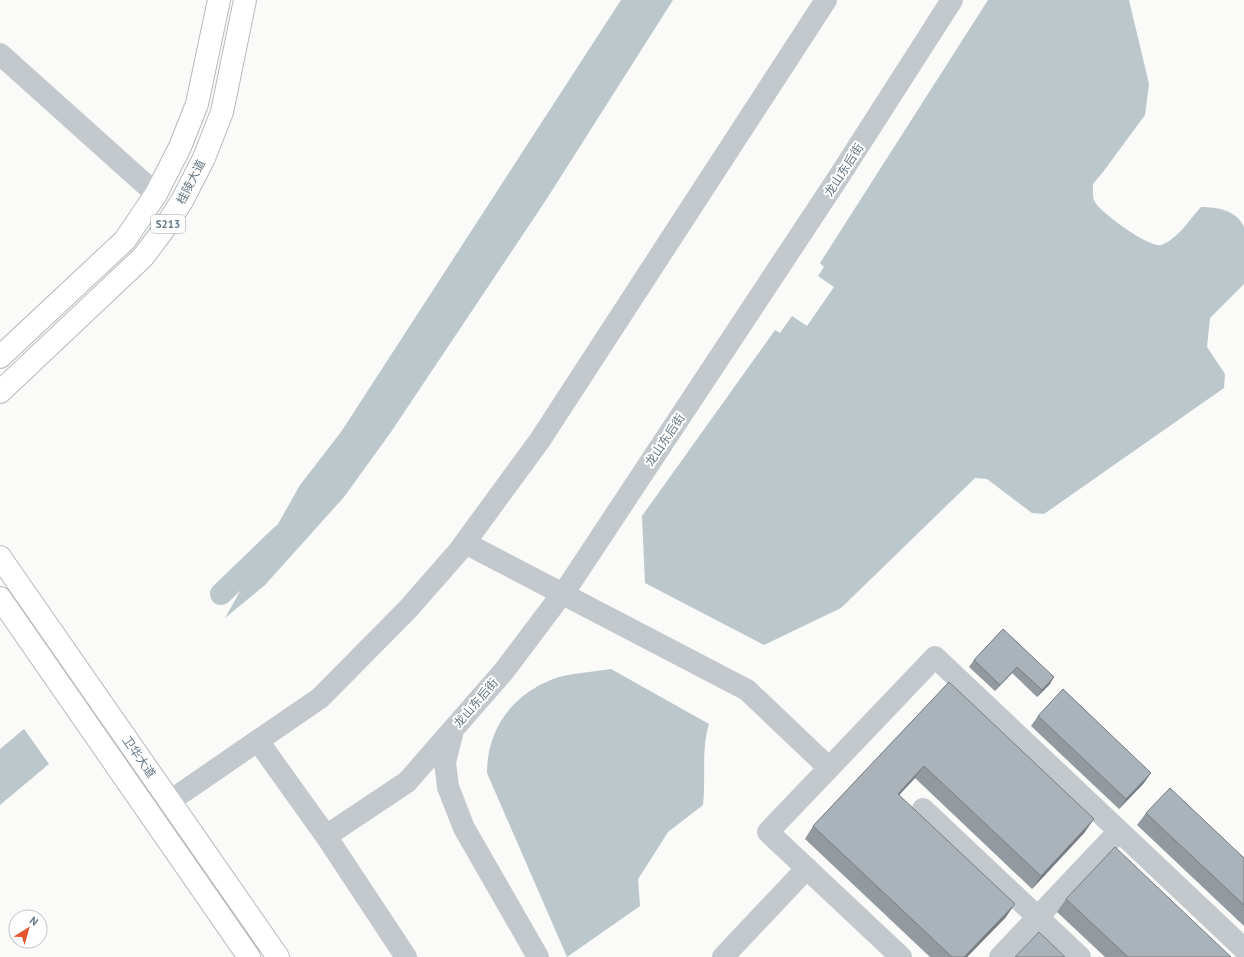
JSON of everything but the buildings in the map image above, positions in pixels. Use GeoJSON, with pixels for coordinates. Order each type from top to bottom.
{"type":"FeatureCollection","features":[{"type":"Feature","properties":{"kind":"main road","name":"桂陵大道"},"geometry":{"type":"LineString","coordinates":[[0,357],[124,240],[156,194],[180,147],[197,104],[219,0]]}},
{"type":"Feature","properties":{"kind":"main road","name":"桂陵大道"},"geometry":{"type":"LineString","coordinates":[[0,392],[144,257],[168,223],[183,199],[204,158],[222,112],[245,0]]}},
{"type":"Feature","properties":{"kind":"main road","name":"卫华大道"},"geometry":{"type":"LineString","coordinates":[[0,557],[278,957]]}},
{"type":"Feature","properties":{"kind":"main road","name":"卫华大道"},"geometry":{"type":"LineString","coordinates":[[0,598],[249,957]]}},
{"type":"Feature","properties":{"kind":"street"},"geometry":{"type":"LineString","coordinates":[[170,801],[320,698],[408,609],[465,543],[544,433],[826,0]]}},
{"type":"Feature","properties":{"kind":"street","name":"龙山东后街"},"geometry":{"type":"LineString","coordinates":[[326,836],[407,782],[504,671],[562,593],[838,178],[952,0]]}},
{"type":"Feature","properties":{"kind":"street"},"geometry":{"type":"LineString","coordinates":[[0,54],[156,194]]}},
{"type":"Feature","properties":{"kind":"street"},"geometry":{"type":"LineString","coordinates":[[465,543],[747,690],[829,768]]}},
{"type":"Feature","properties":{"kind":"street"},"geometry":{"type":"LineString","coordinates":[[901,957],[768,832],[935,657],[1244,949]]}},
{"type":"Feature","properties":{"kind":"street"},"geometry":{"type":"LineString","coordinates":[[454,728],[445,762],[448,787],[464,828],[538,957]]}},
{"type":"Feature","properties":{"kind":"street"},"geometry":{"type":"LineString","coordinates":[[258,740],[326,836],[406,957]]}},
{"type":"Feature","properties":{"kind":"street"},"geometry":{"type":"LineString","coordinates":[[923,809],[1080,957]]}},
{"type":"Feature","properties":{"kind":"street"},"geometry":{"type":"LineString","coordinates":[[1000,957],[1120,831]]}},
{"type":"Feature","properties":{"kind":"street"},"geometry":{"type":"LineString","coordinates":[[723,957],[807,868]]}},
{"type":"Feature","properties":{"kind":"shaded area"},"geometry":{"type":"Polygon","coordinates":[[[621,0],[673,0],[546,200],[391,432],[344,497],[265,585],[225,618],[300,485],[341,432],[621,0]]]}},
{"type":"Feature","properties":{"kind":"shaded area"},"geometry":{"type":"Polygon","coordinates":[[[988,0],[1129,0],[1149,84],[1145,115],[1093,184],[1093,198],[1106,214],[1136,236],[1146,241],[1161,245],[1178,234],[1201,207],[1226,211],[1241,221],[1244,227],[1244,284],[1210,318],[1207,347],[1225,374],[1224,388],[1044,514],[1032,513],[987,479],[975,478],[841,608],[764,645],[645,583],[642,516],[775,330],[780,333],[792,316],[807,326],[834,287],[818,276],[824,267],[820,263],[988,0]]]}},
{"type":"Feature","properties":{"kind":"shaded area"},"geometry":{"type":"Polygon","coordinates":[[[611,669],[709,724],[704,754],[703,805],[668,832],[638,879],[640,906],[567,957],[487,773],[488,757],[497,728],[514,704],[525,694],[538,686],[559,677],[611,669]]]}},
{"type":"Feature","properties":{"kind":"shaded area"},"geometry":{"type":"Polygon","coordinates":[[[24,729],[49,764],[0,805],[0,749],[24,729]]]}},
{"type":"Feature","properties":{"kind":"waterway"},"geometry":{"type":"LineString","coordinates":[[221,594],[282,535]]}}]}
